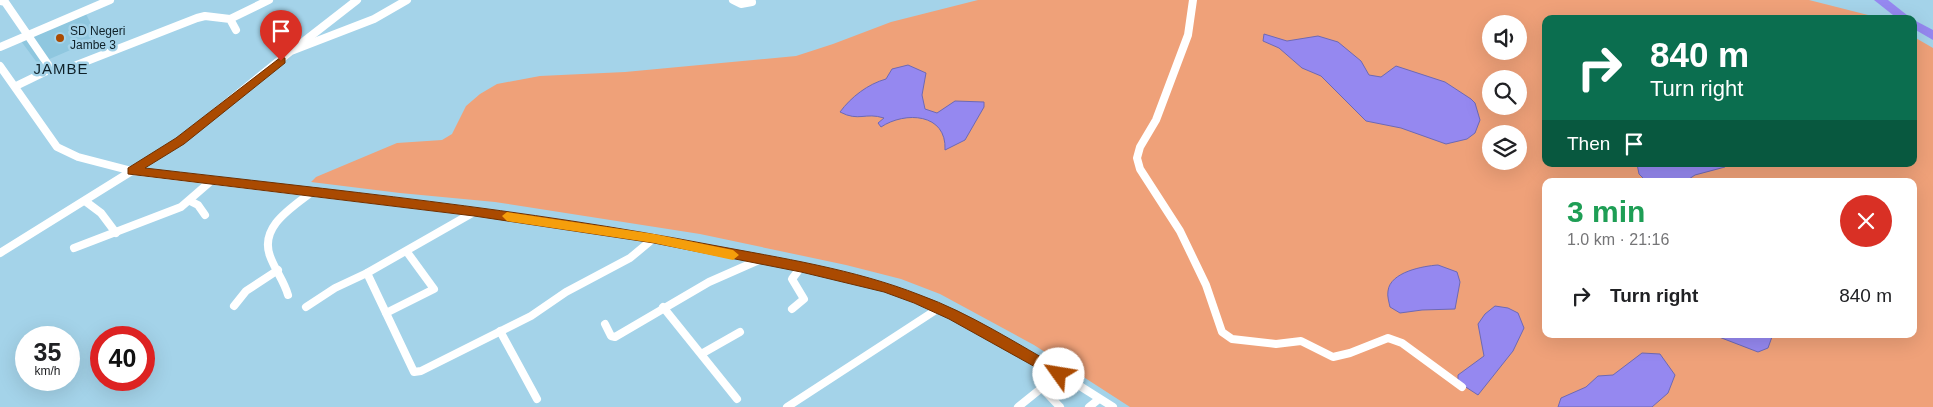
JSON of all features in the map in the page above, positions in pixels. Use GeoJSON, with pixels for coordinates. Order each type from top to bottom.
{"type":"FeatureCollection","features":[{"type":"Feature","properties":{"kind":"street"},"geometry":{"type":"LineString","coordinates":[[0,47],[110,0]]}},
{"type":"Feature","properties":{"kind":"street"},"geometry":{"type":"LineString","coordinates":[[16,86],[51,69],[70,68],[197,18],[205,16],[230,19],[269,0]]}},
{"type":"Feature","properties":{"kind":"street"},"geometry":{"type":"LineString","coordinates":[[0,253],[180,141],[222,110],[292,51],[358,0]]}},
{"type":"Feature","properties":{"kind":"street"},"geometry":{"type":"LineString","coordinates":[[292,51],[374,19],[406,0]]}},
{"type":"Feature","properties":{"kind":"street"},"geometry":{"type":"LineString","coordinates":[[733,0],[741,4],[752,2]]}},
{"type":"Feature","properties":{"kind":"street"},"geometry":{"type":"LineString","coordinates":[[1193,0],[1188,35],[1156,120],[1140,147],[1137,158],[1140,169],[1185,240],[1206,285],[1222,332],[1232,339],[1276,344],[1301,341],[1333,357],[1350,353],[1388,338],[1402,343],[1462,387]]}},
{"type":"Feature","properties":{"kind":"street"},"geometry":{"type":"LineString","coordinates":[[0,1],[5,2],[51,69]]}},
{"type":"Feature","properties":{"kind":"street"},"geometry":{"type":"LineString","coordinates":[[230,19],[236,30]]}},
{"type":"Feature","properties":{"kind":"street"},"geometry":{"type":"LineString","coordinates":[[0,66],[16,86],[48,136],[57,146],[78,157],[132,171],[313,191],[654,238],[801,267],[884,287],[939,308],[1059,374],[1113,407]]}},
{"type":"Feature","properties":{"kind":"street"},"geometry":{"type":"LineString","coordinates":[[74,248],[170,212],[190,200],[211,181]]}},
{"type":"Feature","properties":{"kind":"street"},"geometry":{"type":"LineString","coordinates":[[288,295],[278,270],[269,255],[267,235],[272,226],[313,191]]}},
{"type":"Feature","properties":{"kind":"street"},"geometry":{"type":"LineString","coordinates":[[190,200],[198,205],[205,215]]}},
{"type":"Feature","properties":{"kind":"street"},"geometry":{"type":"LineString","coordinates":[[86,201],[101,213],[116,232]]}},
{"type":"Feature","properties":{"kind":"street"},"geometry":{"type":"LineString","coordinates":[[306,307],[335,288],[407,252],[474,212]]}},
{"type":"Feature","properties":{"kind":"street"},"geometry":{"type":"LineString","coordinates":[[367,273],[414,372],[531,316],[566,292],[630,258],[654,238]]}},
{"type":"Feature","properties":{"kind":"street"},"geometry":{"type":"LineString","coordinates":[[386,313],[434,289],[407,252]]}},
{"type":"Feature","properties":{"kind":"street"},"geometry":{"type":"LineString","coordinates":[[605,324],[611,336],[615,337],[663,307],[710,282],[759,260]]}},
{"type":"Feature","properties":{"kind":"street"},"geometry":{"type":"LineString","coordinates":[[792,308],[804,299],[792,279],[801,267]]}},
{"type":"Feature","properties":{"kind":"street"},"geometry":{"type":"LineString","coordinates":[[234,306],[246,291],[278,270]]}},
{"type":"Feature","properties":{"kind":"street"},"geometry":{"type":"LineString","coordinates":[[663,307],[703,353],[737,398]]}},
{"type":"Feature","properties":{"kind":"street"},"geometry":{"type":"LineString","coordinates":[[787,407],[939,308]]}},
{"type":"Feature","properties":{"kind":"street"},"geometry":{"type":"LineString","coordinates":[[500,331],[537,399]]}},
{"type":"Feature","properties":{"kind":"street"},"geometry":{"type":"LineString","coordinates":[[703,353],[740,332]]}},
{"type":"Feature","properties":{"kind":"street"},"geometry":{"type":"LineString","coordinates":[[1018,407],[1059,374]]}},
{"type":"Feature","properties":{"kind":"street"},"geometry":{"type":"LineString","coordinates":[[1042,388],[1060,407]]}},
{"type":"Feature","properties":{"kind":"street"},"geometry":{"type":"LineString","coordinates":[[1089,407],[1099,398]]}},
{"type":"Feature","properties":{"kind":"shaded area"},"geometry":{"type":"Polygon","coordinates":[[[978,0],[1809,0],[1868,15],[1542,15],[1542,167],[1917,167],[1917,39],[1933,48],[1933,407],[1130,407],[1034,345],[940,294],[901,279],[846,265],[700,234],[495,202],[311,182],[316,177],[397,143],[442,140],[452,134],[466,106],[480,94],[497,84],[540,76],[625,72],[796,56],[891,22],[978,0]]]}},
{"type":"Feature","properties":{"kind":"shaded area","name":"SD Negeri Jambe 3"},"geometry":{"type":"Polygon","coordinates":[[[86,14],[97,36],[87,40],[89,42],[38,64],[21,41],[86,14]]]}},
{"type":"Feature","properties":{"kind":"shaded area"},"geometry":{"type":"Polygon","coordinates":[[[1264,34],[1287,41],[1318,36],[1338,42],[1361,61],[1369,75],[1381,77],[1396,66],[1445,82],[1475,103],[1480,120],[1475,133],[1467,139],[1446,144],[1401,128],[1366,121],[1321,76],[1302,68],[1279,48],[1263,41],[1264,34]]]}},
{"type":"Feature","properties":{"kind":"shaded area"},"geometry":{"type":"Polygon","coordinates":[[[908,65],[926,73],[922,95],[925,109],[937,113],[955,101],[984,102],[984,107],[965,140],[945,150],[944,138],[932,122],[912,117],[891,122],[881,127],[878,123],[884,118],[877,116],[857,117],[840,112],[860,92],[886,79],[892,69],[908,65]]]}},
{"type":"Feature","properties":{"kind":"shaded area"},"geometry":{"type":"Polygon","coordinates":[[[1638,167],[1725,167],[1690,178],[1643,178],[1639,174],[1638,167]]]}},
{"type":"Feature","properties":{"kind":"shaded area"},"geometry":{"type":"Polygon","coordinates":[[[1438,265],[1457,272],[1460,282],[1455,309],[1400,313],[1390,307],[1388,291],[1390,284],[1395,279],[1408,271],[1438,265]]]}},
{"type":"Feature","properties":{"kind":"shaded area"},"geometry":{"type":"Polygon","coordinates":[[[1495,306],[1508,308],[1518,313],[1524,328],[1513,351],[1478,395],[1458,382],[1458,375],[1484,356],[1478,324],[1485,314],[1495,306]]]}},
{"type":"Feature","properties":{"kind":"shaded area"},"geometry":{"type":"Polygon","coordinates":[[[1722,338],[1772,338],[1768,348],[1758,352],[1722,338]]]}},
{"type":"Feature","properties":{"kind":"shaded area"},"geometry":{"type":"Polygon","coordinates":[[[1642,353],[1660,354],[1675,375],[1668,393],[1652,407],[1558,407],[1561,398],[1586,387],[1598,376],[1613,375],[1642,353]]]}},
{"type":"Feature","properties":{"kind":"waterway"},"geometry":{"type":"LineString","coordinates":[[1880,0],[1901,15]]}},
{"type":"Feature","properties":{"kind":"waterway"},"geometry":{"type":"LineString","coordinates":[[1917,26],[1933,36]]}},
{"type":"Feature","properties":{"kind":"slow traffic"},"geometry":{"type":"LineString","coordinates":[[507,216],[654,238],[733,255]]}},
{"type":"Feature","properties":{"kind":"place","name":"SD Negeri Jambe 3"},"geometry":{"type":"Point","coordinates":[60,38]}},
{"type":"Feature","properties":{"kind":"district","name":"JAMBE"},"geometry":{"type":"Point","coordinates":[61,69]}},
{"type":"Feature","properties":{"kind":"route"},"geometry":{"type":"LineString","coordinates":[[281,61],[222,110],[180,141],[132,171],[313,191],[474,212],[654,238],[801,267],[884,287],[918,299],[954,315],[1045,364],[1059,374]]}}]}
